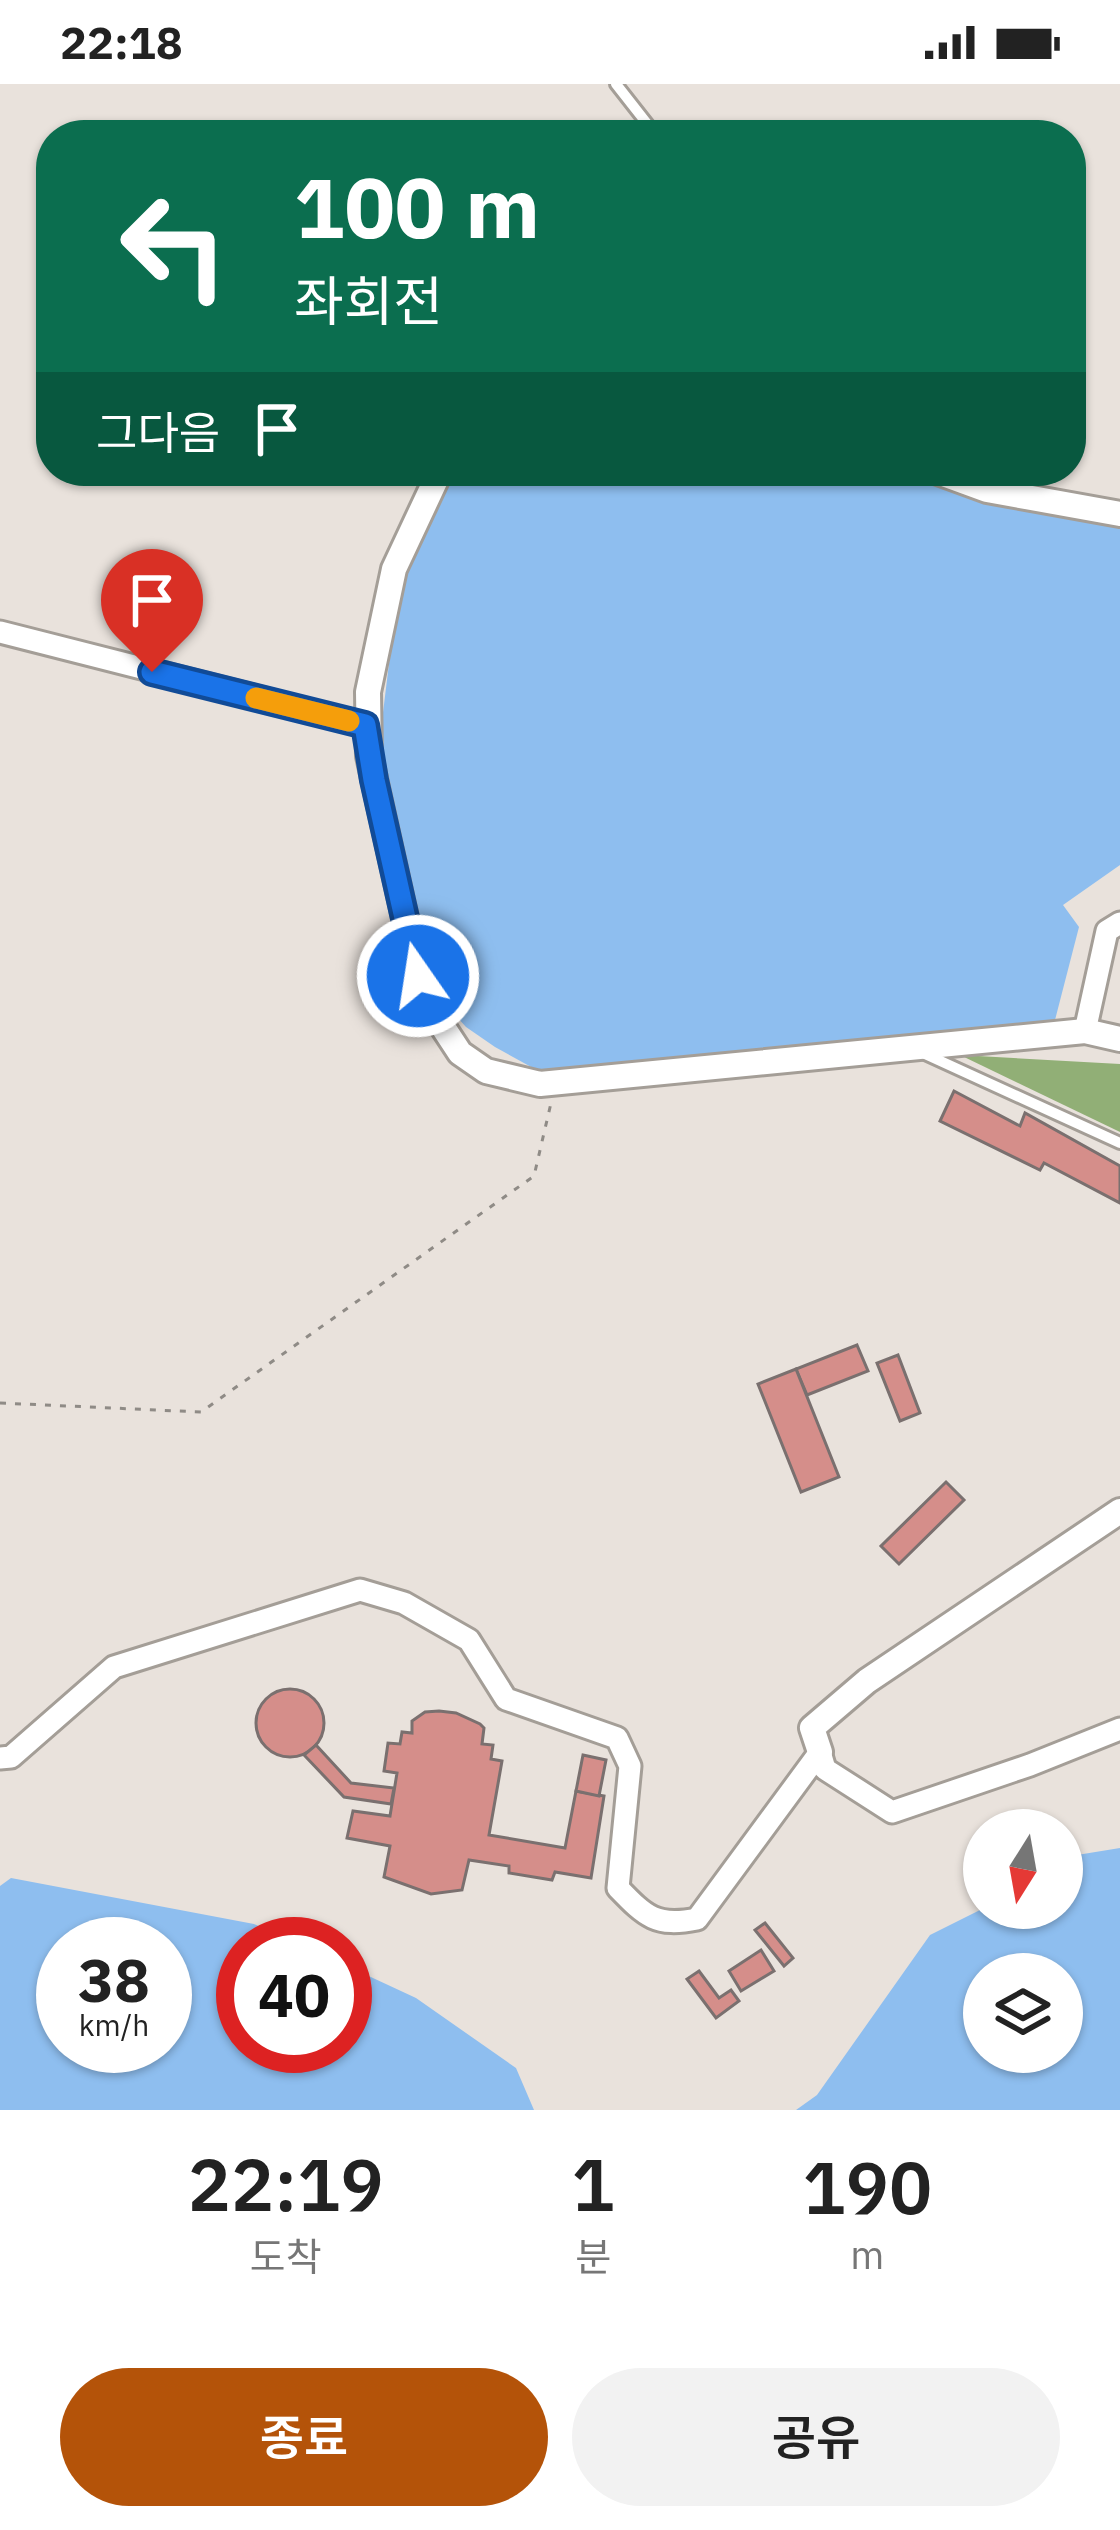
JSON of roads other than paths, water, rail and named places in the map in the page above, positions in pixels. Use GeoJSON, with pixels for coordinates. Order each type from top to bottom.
{"type":"FeatureCollection","features":[{"type":"Feature","properties":{"kind":"street"},"geometry":{"type":"LineString","coordinates":[[433,486],[394,569],[365,725],[418,976],[460,1052],[486,1071],[552,1083],[1085,1031],[1120,1039]]}},
{"type":"Feature","properties":{"kind":"street"},"geometry":{"type":"LineString","coordinates":[[976,486],[1120,514]]}},
{"type":"Feature","properties":{"kind":"street"},"geometry":{"type":"LineString","coordinates":[[0,632],[365,725]]}},
{"type":"Feature","properties":{"kind":"street"},"geometry":{"type":"LineString","coordinates":[[1085,1031],[1107,931],[1120,923]]}},
{"type":"Feature","properties":{"kind":"street"},"geometry":{"type":"LineString","coordinates":[[1094,998],[1120,1003]]}},
{"type":"Feature","properties":{"kind":"street"},"geometry":{"type":"LineString","coordinates":[[1120,1511],[867,1681],[812,1728],[825,1769],[892,1811],[1030,1766],[1120,1729]]}},
{"type":"Feature","properties":{"kind":"street"},"geometry":{"type":"LineString","coordinates":[[0,1758],[11,1756],[114,1667],[360,1590],[404,1604],[469,1640],[506,1699],[617,1738],[630,1766],[618,1888],[646,1917],[674,1923],[698,1918],[820,1752]]}},
{"type":"Feature","properties":{"kind":"lane"},"geometry":{"type":"LineString","coordinates":[[616,84],[644,120]]}},
{"type":"Feature","properties":{"kind":"lane"},"geometry":{"type":"LineString","coordinates":[[911,1047],[1120,1143]]}},
{"type":"Feature","properties":{"kind":"water"},"geometry":{"type":"Polygon","coordinates":[[[443,486],[951,486],[1120,523],[1120,865],[1063,905],[1079,927],[1055,1020],[555,1074],[495,1047],[448,1007],[430,969],[383,773],[380,737],[398,590],[443,486]]]}},
{"type":"Feature","properties":{"kind":"water"},"geometry":{"type":"Polygon","coordinates":[[[1120,1848],[1120,2110],[796,2110],[817,2095],[930,1935],[963,1918],[963,1929],[1083,1929],[1083,1854],[1120,1848]]]}},
{"type":"Feature","properties":{"kind":"water"},"geometry":{"type":"Polygon","coordinates":[[[11,1878],[217,1917],[216,2073],[372,2073],[372,1978],[416,1998],[516,2068],[534,2110],[0,2110],[0,1886],[11,1878]]]}}]}
